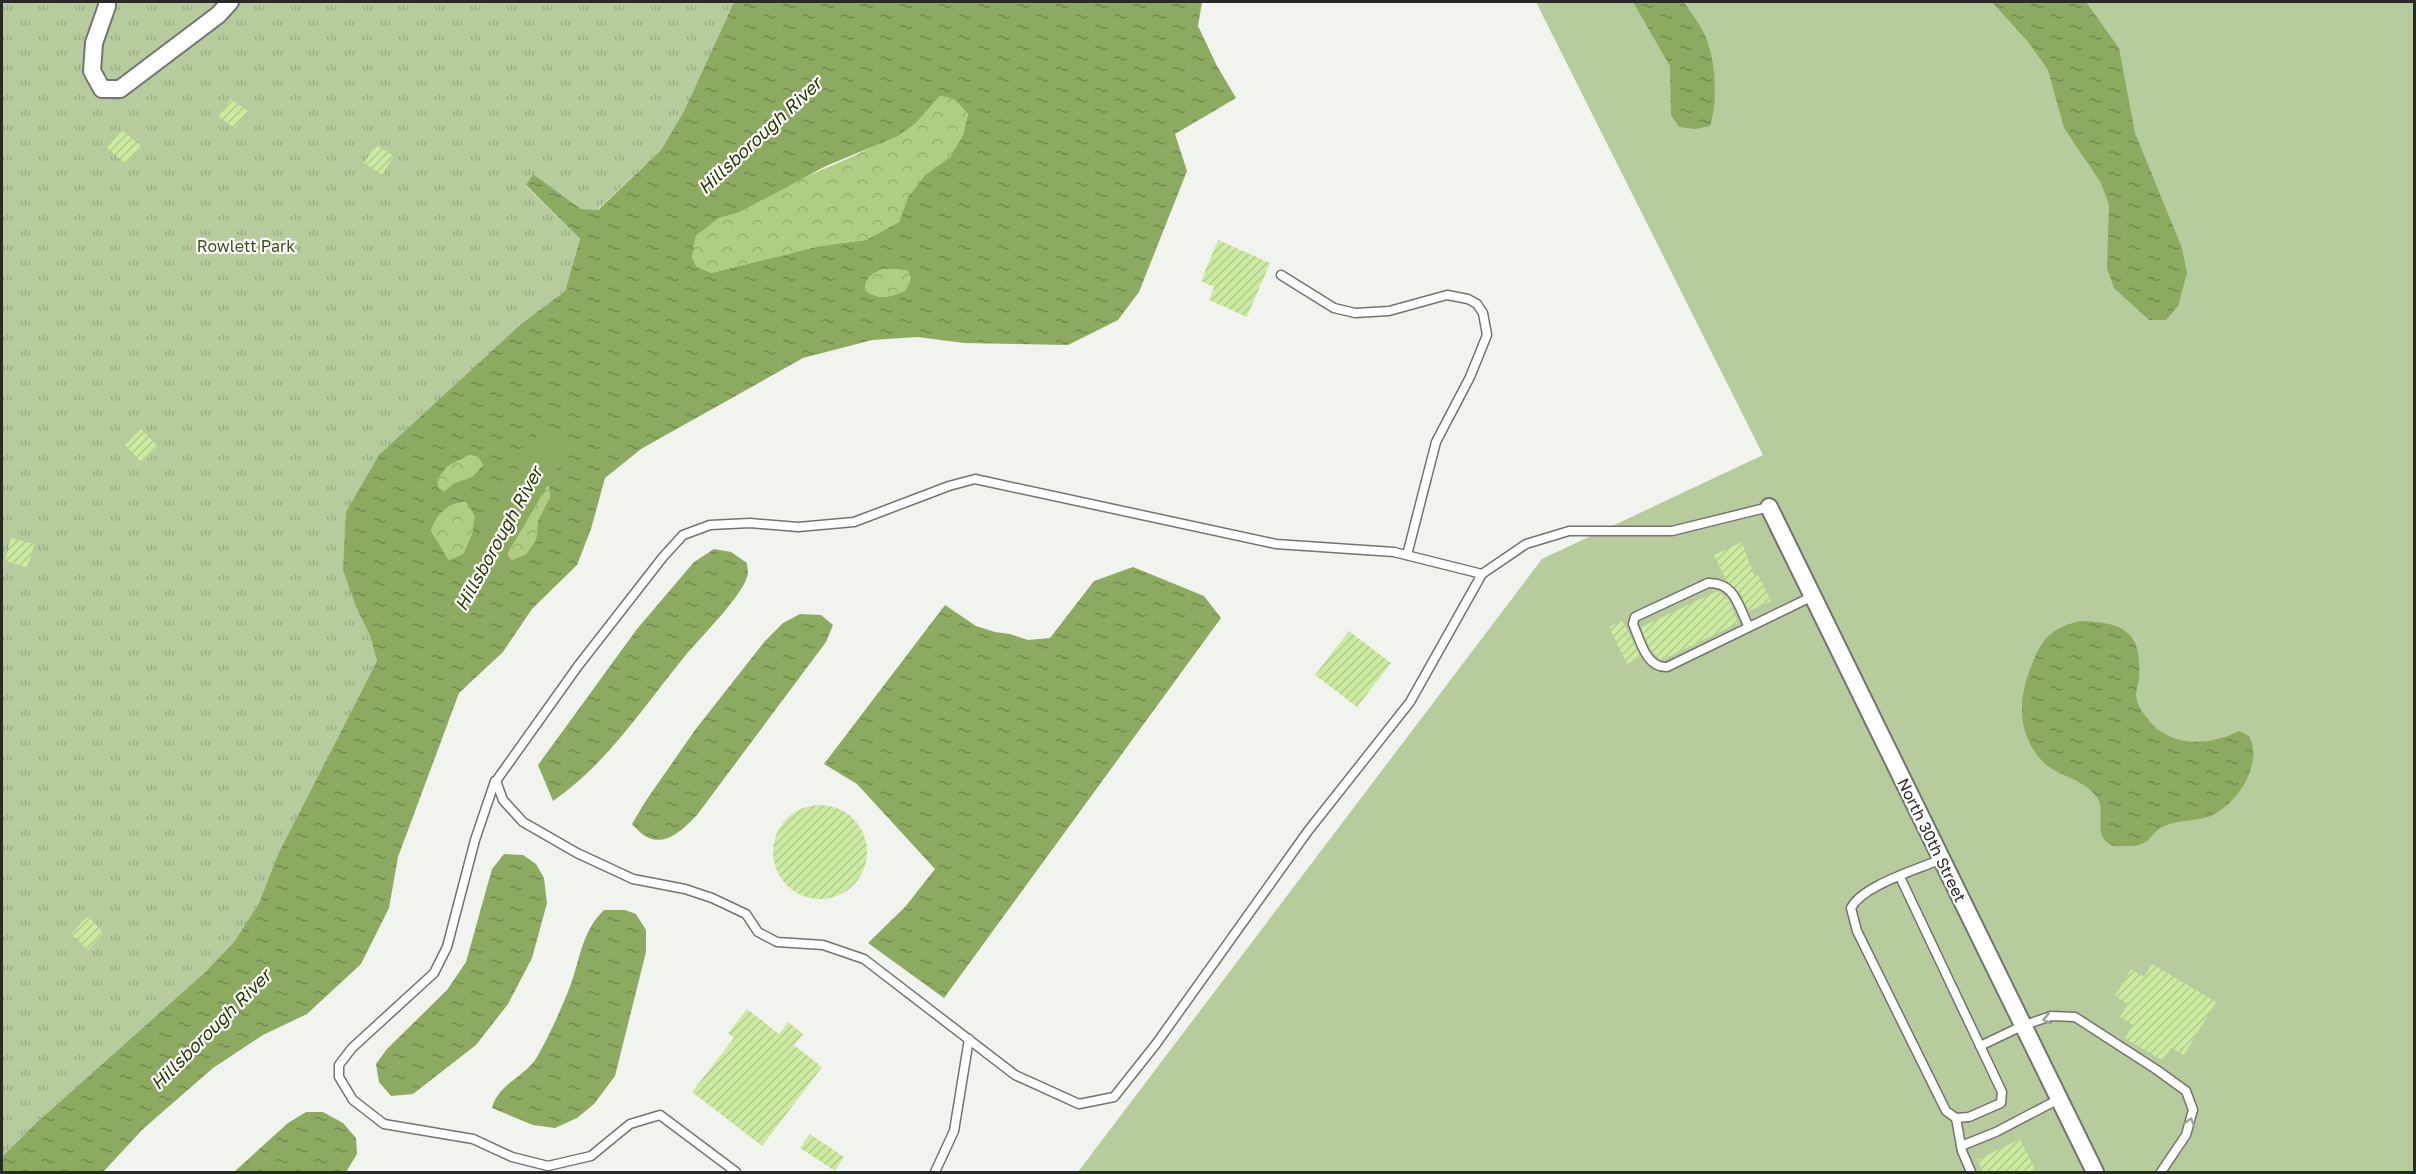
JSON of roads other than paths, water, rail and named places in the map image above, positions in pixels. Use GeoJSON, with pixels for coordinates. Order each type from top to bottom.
{"type":"FeatureCollection","features":[{"type":"Feature","properties":{"kind":"street"},"geometry":{"type":"LineString","coordinates":[[107,2],[94,43],[92,71],[102,89],[120,89],[218,15],[230,2]]}},
{"type":"Feature","properties":{"kind":"street","name":"North 30th Street"},"geometry":{"type":"LineString","coordinates":[[1769,507],[2095,1173]]}},
{"type":"Feature","properties":{"kind":"lane"},"geometry":{"type":"LineString","coordinates":[[1281,275],[1334,308],[1355,312],[1389,311],[1447,296],[1468,299],[1477,304],[1483,313],[1487,335],[1470,377],[1436,442],[1407,555]]}},
{"type":"Feature","properties":{"kind":"lane"},"geometry":{"type":"LineString","coordinates":[[736,1173],[660,1115],[630,1124],[591,1156],[548,1166],[512,1157],[473,1139],[384,1124],[353,1100],[339,1077],[339,1065],[352,1048],[434,973],[447,947],[475,840],[496,781],[578,666],[663,556],[683,536],[710,525],[750,523],[798,527],[854,522],[949,486],[975,479],[1276,544],[1394,552],[1482,574]]}},
{"type":"Feature","properties":{"kind":"lane"},"geometry":{"type":"LineString","coordinates":[[496,781],[503,800],[523,822],[578,853],[633,879],[685,889],[712,898],[746,915],[758,932],[777,942],[823,945],[864,959],[1015,1075],[1079,1104],[1114,1097],[1156,1044],[1308,831],[1410,702],[1482,574],[1526,544],[1569,531],[1672,531],[1769,507]]}},
{"type":"Feature","properties":{"kind":"lane"},"geometry":{"type":"LineString","coordinates":[[1749,627],[1731,590],[1720,583],[1708,583],[1645,612],[1635,617],[1633,624],[1650,662],[1660,667],[1667,667],[1813,596]]}},
{"type":"Feature","properties":{"kind":"lane"},"geometry":{"type":"LineString","coordinates":[[1900,877],[2001,1092],[2001,1103],[1969,1117],[1956,1118],[1946,1111],[1857,931],[1851,908],[1856,899],[1876,887],[1900,877],[1941,860]]}},
{"type":"Feature","properties":{"kind":"lane"},"geometry":{"type":"LineString","coordinates":[[1980,1046],[2022,1026],[2051,1016],[2075,1017],[2157,1070],[2186,1091],[2193,1110],[2186,1135],[2161,1173]]}},
{"type":"Feature","properties":{"kind":"lane"},"geometry":{"type":"LineString","coordinates":[[935,1173],[954,1131],[969,1039]]}},
{"type":"Feature","properties":{"kind":"lane"},"geometry":{"type":"LineString","coordinates":[[1961,1146],[1996,1132],[2059,1099]]}},
{"type":"Feature","properties":{"kind":"lane"},"geometry":{"type":"LineString","coordinates":[[1956,1118],[1961,1146],[1971,1173]]}},
{"type":"Feature","properties":{"kind":"water"},"geometry":{"type":"Polygon","coordinates":[[[734,2],[1202,2],[1198,26],[1217,66],[1236,98],[1175,134],[1187,171],[1139,292],[1118,320],[1068,345],[964,343],[918,337],[872,340],[803,358],[641,449],[605,478],[591,529],[577,565],[532,609],[503,652],[459,693],[398,857],[389,908],[361,964],[307,1014],[263,1035],[213,1068],[143,1129],[103,1172],[2,1172],[2,1157],[36,1123],[203,974],[234,942],[259,903],[278,854],[377,661],[370,636],[357,609],[343,570],[346,512],[379,455],[521,324],[565,291],[580,239],[526,185],[533,174],[581,209],[598,210],[661,150],[684,111],[734,2]],[[940,96],[915,124],[898,136],[826,166],[738,213],[719,218],[696,236],[692,257],[696,266],[711,273],[820,246],[866,240],[899,222],[908,197],[925,175],[950,157],[963,135],[968,114],[954,99],[940,96]],[[883,269],[870,276],[865,290],[880,297],[905,291],[911,279],[908,271],[896,269],[883,269]],[[469,455],[448,466],[437,480],[439,489],[444,492],[454,483],[472,477],[483,465],[478,457],[469,455]],[[541,480],[519,494],[505,514],[501,525],[504,548],[512,560],[526,554],[536,540],[538,520],[550,497],[549,487],[541,480]],[[466,502],[454,504],[440,514],[431,531],[449,560],[463,554],[472,534],[475,516],[466,502]]]}},
{"type":"Feature","properties":{"kind":"water"},"geometry":{"type":"Polygon","coordinates":[[[1633,2],[1684,2],[1699,24],[1709,48],[1714,70],[1715,93],[1710,126],[1695,129],[1679,127],[1671,115],[1670,66],[1633,2]]]}},
{"type":"Feature","properties":{"kind":"water"},"geometry":{"type":"Polygon","coordinates":[[[1992,2],[2086,2],[2119,48],[2135,133],[2182,248],[2187,273],[2178,306],[2166,320],[2149,320],[2114,288],[2107,268],[2109,205],[2101,183],[2064,128],[2048,70],[2029,43],[1992,2]]]}},
{"type":"Feature","properties":{"kind":"water"},"geometry":{"type":"Polygon","coordinates":[[[714,549],[731,552],[747,563],[748,575],[744,585],[608,752],[573,786],[553,801],[538,765],[637,629],[694,562],[714,549]]]}},
{"type":"Feature","properties":{"kind":"water"},"geometry":{"type":"Polygon","coordinates":[[[1133,567],[1204,596],[1221,618],[944,998],[868,943],[905,907],[935,869],[857,784],[824,764],[945,605],[976,626],[995,632],[1028,640],[1050,638],[1094,581],[1133,567]]]}},
{"type":"Feature","properties":{"kind":"water"},"geometry":{"type":"Polygon","coordinates":[[[800,614],[821,615],[833,625],[826,642],[697,815],[675,835],[668,838],[661,840],[643,835],[632,824],[695,730],[765,641],[783,623],[800,614]]]}},
{"type":"Feature","properties":{"kind":"water"},"geometry":{"type":"Polygon","coordinates":[[[2080,621],[2110,624],[2130,635],[2136,645],[2139,659],[2137,702],[2144,714],[2167,735],[2191,742],[2216,740],[2239,731],[2249,736],[2253,749],[2251,770],[2234,799],[2217,813],[2167,825],[2156,831],[2146,842],[2135,846],[2112,846],[2105,841],[2102,835],[2101,809],[2096,796],[2084,785],[2049,767],[2034,751],[2024,727],[2022,715],[2027,677],[2037,652],[2048,637],[2061,627],[2080,621]]]}},
{"type":"Feature","properties":{"kind":"water"},"geometry":{"type":"Polygon","coordinates":[[[504,854],[523,855],[536,864],[544,878],[547,903],[532,958],[508,1004],[476,1045],[413,1094],[391,1096],[379,1082],[376,1064],[387,1049],[447,990],[466,962],[492,869],[504,854]]]}},
{"type":"Feature","properties":{"kind":"water"},"geometry":{"type":"Polygon","coordinates":[[[604,910],[625,910],[636,914],[646,930],[646,952],[615,1076],[594,1104],[577,1118],[555,1128],[533,1125],[492,1108],[500,1093],[537,1057],[566,998],[590,928],[604,910]]]}},
{"type":"Feature","properties":{"kind":"water"},"geometry":{"type":"Polygon","coordinates":[[[306,1112],[323,1112],[343,1123],[356,1138],[357,1154],[346,1172],[234,1172],[288,1123],[306,1112]]]}},
{"type":"Feature","properties":{"kind":"waterway","name":"Hillsborough River"},"geometry":{"type":"LineString","coordinates":[[475,575],[550,448]]}},
{"type":"Feature","properties":{"kind":"park label","name":"Rowlett Park"},"geometry":{"type":"Point","coordinates":[246,246]}}]}
